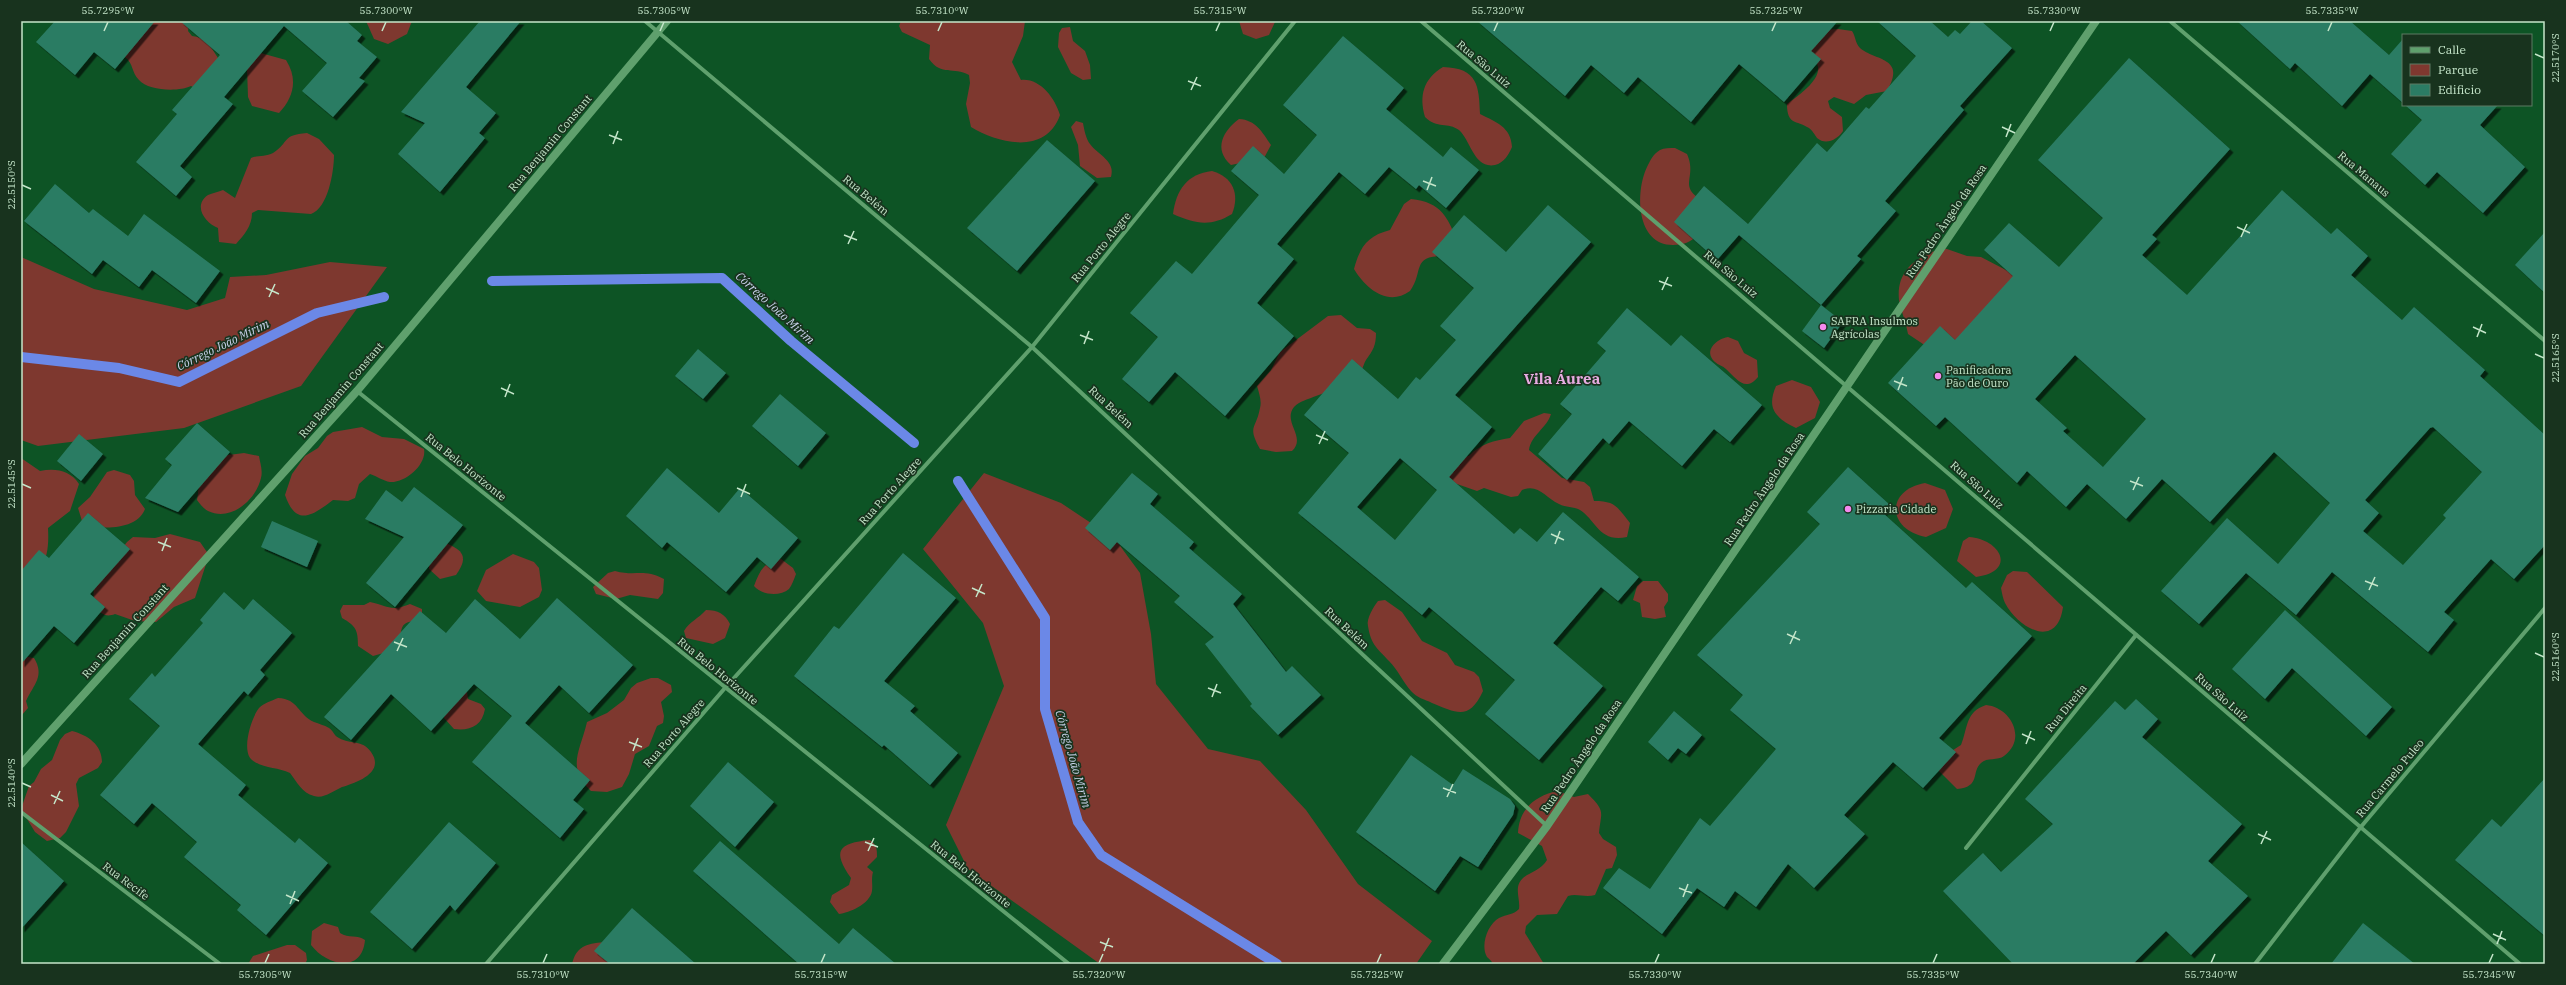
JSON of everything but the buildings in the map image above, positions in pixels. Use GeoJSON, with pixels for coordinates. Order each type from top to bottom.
{"type":"FeatureCollection","features":[{"type":"Feature","properties":{"kind":"main road","name":"Rua Benjamin Constant"},"geometry":{"type":"LineString","coordinates":[[21,764],[357,391],[667,21]]}},
{"type":"Feature","properties":{"kind":"main road","name":"Rua Pedro Ângelo da Rosa"},"geometry":{"type":"LineString","coordinates":[[1443,964],[1546,826],[2096,21]]}},
{"type":"Feature","properties":{"kind":"street","name":"Rua Belém"},"geometry":{"type":"LineString","coordinates":[[645,21],[1032,347],[1546,826]]}},
{"type":"Feature","properties":{"kind":"street","name":"Rua Porto Alegre"},"geometry":{"type":"LineString","coordinates":[[486,964],[725,688],[1032,347],[1295,21]]}},
{"type":"Feature","properties":{"kind":"street","name":"Rua São Luiz"},"geometry":{"type":"LineString","coordinates":[[1421,21],[1848,385],[2136,635],[2520,964]]}},
{"type":"Feature","properties":{"kind":"street","name":"Rua Manaus"},"geometry":{"type":"LineString","coordinates":[[2170,21],[2545,341]]}},
{"type":"Feature","properties":{"kind":"street","name":"Rua Belo Horizonte"},"geometry":{"type":"LineString","coordinates":[[357,391],[1069,964]]}},
{"type":"Feature","properties":{"kind":"street","name":"Rua Carmelo Puleo"},"geometry":{"type":"LineString","coordinates":[[2255,964],[2360,828],[2545,608]]}},
{"type":"Feature","properties":{"kind":"street","name":"Rua Direita"},"geometry":{"type":"LineString","coordinates":[[1966,848],[2136,635]]}},
{"type":"Feature","properties":{"kind":"street","name":"Rua Recife"},"geometry":{"type":"LineString","coordinates":[[21,812],[220,964]]}},
{"type":"Feature","properties":{"kind":"green space"},"geometry":{"type":"Polygon","coordinates":[[[119,21],[187,21],[189,24],[188,31],[192,36],[204,40],[218,58],[199,90],[191,86],[172,90],[156,88],[143,84],[136,77],[130,62],[125,57],[119,21]]]}},
{"type":"Feature","properties":{"kind":"green space"},"geometry":{"type":"Polygon","coordinates":[[[366,21],[412,21],[407,34],[388,44],[374,39],[366,21]]]}},
{"type":"Feature","properties":{"kind":"green space"},"geometry":{"type":"Polygon","coordinates":[[[901,21],[1025,21],[1023,36],[1012,62],[1021,80],[1034,82],[1046,90],[1054,102],[1060,115],[1053,128],[1044,136],[1033,141],[1021,142],[995,138],[971,127],[966,104],[970,83],[969,75],[963,72],[938,68],[929,59],[930,45],[902,32],[899,26],[901,21]]]}},
{"type":"Feature","properties":{"kind":"green space"},"geometry":{"type":"Polygon","coordinates":[[[1239,21],[1275,22],[1269,35],[1256,39],[1243,34],[1239,21]]]}},
{"type":"Feature","properties":{"kind":"green space"},"geometry":{"type":"Polygon","coordinates":[[[1070,27],[1073,41],[1085,51],[1090,65],[1091,79],[1083,80],[1071,73],[1058,47],[1059,33],[1062,28],[1070,27]]]}},
{"type":"Feature","properties":{"kind":"green space"},"geometry":{"type":"Polygon","coordinates":[[[1838,29],[1852,31],[1860,48],[1887,62],[1891,66],[1893,72],[1892,80],[1887,91],[1866,95],[1854,104],[1834,97],[1828,101],[1830,108],[1842,117],[1843,131],[1835,139],[1824,141],[1817,138],[1809,128],[1793,121],[1787,111],[1787,104],[1810,85],[1818,73],[1818,66],[1815,60],[1791,45],[1824,30],[1838,29]]]}},
{"type":"Feature","properties":{"kind":"green space"},"geometry":{"type":"Polygon","coordinates":[[[257,52],[286,60],[290,67],[293,88],[288,101],[279,113],[252,106],[248,97],[247,68],[257,52]]]}},
{"type":"Feature","properties":{"kind":"green space"},"geometry":{"type":"Polygon","coordinates":[[[1443,67],[1455,68],[1470,75],[1477,87],[1480,114],[1502,126],[1509,135],[1512,147],[1504,160],[1498,164],[1488,165],[1482,163],[1459,130],[1451,126],[1434,123],[1425,117],[1422,102],[1424,89],[1431,77],[1443,67]]]}},
{"type":"Feature","properties":{"kind":"green space"},"geometry":{"type":"Polygon","coordinates":[[[1239,119],[1254,124],[1271,145],[1264,158],[1231,165],[1222,153],[1222,140],[1228,129],[1239,119]]]}},
{"type":"Feature","properties":{"kind":"green space"},"geometry":{"type":"Polygon","coordinates":[[[1076,121],[1083,123],[1085,134],[1093,148],[1109,162],[1112,171],[1111,177],[1097,178],[1080,166],[1078,145],[1071,127],[1076,121]]]}},
{"type":"Feature","properties":{"kind":"green space"},"geometry":{"type":"Polygon","coordinates":[[[307,133],[319,139],[334,155],[333,171],[329,189],[322,205],[311,214],[258,210],[252,213],[251,222],[245,234],[236,244],[219,242],[218,228],[209,223],[202,214],[201,204],[203,199],[208,195],[223,190],[235,198],[251,158],[273,153],[282,146],[289,137],[307,133]]]}},
{"type":"Feature","properties":{"kind":"green space"},"geometry":{"type":"Polygon","coordinates":[[[1665,148],[1675,148],[1687,154],[1690,163],[1689,186],[1696,196],[1705,202],[1698,235],[1687,243],[1673,245],[1661,243],[1652,236],[1645,227],[1640,203],[1643,178],[1652,158],[1660,150],[1665,148]]]}},
{"type":"Feature","properties":{"kind":"green space"},"geometry":{"type":"Polygon","coordinates":[[[1212,171],[1225,177],[1233,187],[1235,200],[1232,214],[1217,221],[1203,223],[1173,214],[1177,198],[1184,185],[1196,176],[1212,171]]]}},
{"type":"Feature","properties":{"kind":"green space"},"geometry":{"type":"Polygon","coordinates":[[[1411,199],[1422,201],[1437,208],[1447,219],[1458,243],[1443,256],[1426,259],[1422,262],[1417,278],[1410,291],[1394,297],[1378,294],[1365,283],[1354,269],[1359,254],[1370,239],[1382,232],[1390,230],[1404,204],[1411,199]]]}},
{"type":"Feature","properties":{"kind":"green space"},"geometry":{"type":"Polygon","coordinates":[[[1940,249],[1947,249],[1967,256],[1981,257],[2025,280],[1955,356],[1923,344],[1908,334],[1899,300],[1899,290],[1904,273],[1923,256],[1940,249]]]}},
{"type":"Feature","properties":{"kind":"green space"},"geometry":{"type":"Polygon","coordinates":[[[21,257],[94,289],[187,310],[225,298],[230,277],[266,275],[330,262],[387,267],[301,386],[184,428],[38,446],[21,440],[21,257]]]}},
{"type":"Feature","properties":{"kind":"green space"},"geometry":{"type":"Polygon","coordinates":[[[1341,315],[1357,328],[1370,329],[1376,333],[1374,348],[1365,361],[1361,371],[1352,379],[1340,386],[1301,402],[1294,407],[1291,413],[1291,418],[1297,440],[1296,446],[1292,451],[1276,452],[1260,449],[1253,431],[1261,405],[1257,386],[1271,370],[1280,352],[1328,316],[1341,315]]]}},
{"type":"Feature","properties":{"kind":"green space"},"geometry":{"type":"Polygon","coordinates":[[[1728,337],[1738,341],[1744,353],[1757,360],[1758,377],[1749,384],[1745,384],[1737,380],[1725,368],[1716,363],[1710,354],[1712,346],[1715,343],[1728,337]]]}},
{"type":"Feature","properties":{"kind":"green space"},"geometry":{"type":"Polygon","coordinates":[[[1792,380],[1811,387],[1820,402],[1815,418],[1796,428],[1778,416],[1773,407],[1772,401],[1776,386],[1792,380]]]}},
{"type":"Feature","properties":{"kind":"green space"},"geometry":{"type":"Polygon","coordinates":[[[1544,413],[1551,414],[1549,419],[1533,440],[1529,450],[1562,478],[1584,482],[1590,487],[1594,501],[1607,502],[1615,506],[1630,523],[1627,537],[1610,537],[1604,534],[1580,510],[1559,504],[1542,492],[1533,488],[1522,490],[1518,496],[1511,497],[1484,488],[1477,491],[1457,484],[1451,485],[1436,469],[1455,457],[1469,456],[1483,445],[1510,438],[1524,421],[1544,413]]]}},
{"type":"Feature","properties":{"kind":"green space"},"geometry":{"type":"Polygon","coordinates":[[[362,427],[382,437],[404,439],[424,449],[424,455],[419,466],[409,476],[390,482],[370,474],[359,484],[355,498],[348,501],[333,500],[311,514],[305,516],[294,512],[285,495],[292,474],[305,456],[318,448],[327,436],[333,432],[362,427]]]}},
{"type":"Feature","properties":{"kind":"green space"},"geometry":{"type":"Polygon","coordinates":[[[244,453],[259,456],[262,475],[254,494],[241,507],[234,511],[225,514],[217,514],[208,511],[197,500],[199,485],[221,456],[244,453]]]}},
{"type":"Feature","properties":{"kind":"green space"},"geometry":{"type":"Polygon","coordinates":[[[21,458],[40,471],[57,470],[67,473],[79,484],[70,511],[48,528],[46,557],[39,571],[21,595],[21,458]]]}},
{"type":"Feature","properties":{"kind":"green space"},"geometry":{"type":"Polygon","coordinates":[[[114,470],[130,475],[134,481],[135,495],[145,509],[141,516],[128,524],[103,528],[88,527],[82,521],[78,508],[90,497],[107,472],[114,470]]]}},
{"type":"Feature","properties":{"kind":"green space"},"geometry":{"type":"Polygon","coordinates":[[[984,473],[1061,503],[1115,539],[1140,573],[1151,634],[1156,684],[1208,749],[1260,761],[1306,810],[1358,884],[1432,941],[1416,964],[1100,964],[968,869],[946,825],[1004,686],[983,623],[923,549],[984,473]]]}},
{"type":"Feature","properties":{"kind":"green space"},"geometry":{"type":"Polygon","coordinates":[[[1925,483],[1945,490],[1953,509],[1946,528],[1926,537],[1913,533],[1904,527],[1898,519],[1896,510],[1897,501],[1903,493],[1912,487],[1925,483]]]}},
{"type":"Feature","properties":{"kind":"green space"},"geometry":{"type":"Polygon","coordinates":[[[170,534],[200,542],[209,555],[195,598],[174,607],[156,622],[135,621],[115,614],[106,615],[101,613],[93,606],[94,585],[127,542],[133,537],[155,538],[170,534]]]}},
{"type":"Feature","properties":{"kind":"green space"},"geometry":{"type":"Polygon","coordinates":[[[1969,537],[1980,539],[1989,543],[1996,549],[2000,556],[2000,562],[1997,568],[1989,574],[1976,577],[1957,561],[1963,541],[1969,537]]]}},
{"type":"Feature","properties":{"kind":"green space"},"geometry":{"type":"Polygon","coordinates":[[[441,541],[458,550],[463,557],[463,562],[456,575],[440,579],[429,569],[430,547],[441,541]]]}},
{"type":"Feature","properties":{"kind":"green space"},"geometry":{"type":"Polygon","coordinates":[[[513,554],[534,562],[539,568],[542,590],[539,597],[520,607],[486,601],[477,591],[486,570],[513,554]]]}},
{"type":"Feature","properties":{"kind":"green space"},"geometry":{"type":"Polygon","coordinates":[[[781,559],[793,568],[796,574],[789,589],[785,592],[771,594],[757,589],[754,586],[763,568],[770,562],[781,559]]]}},
{"type":"Feature","properties":{"kind":"green space"},"geometry":{"type":"Polygon","coordinates":[[[615,571],[623,573],[645,573],[664,579],[663,593],[658,599],[630,595],[616,599],[596,594],[593,587],[608,573],[615,571]]]}},
{"type":"Feature","properties":{"kind":"green space"},"geometry":{"type":"Polygon","coordinates":[[[2013,571],[2027,572],[2063,607],[2059,620],[2053,628],[2046,631],[2037,631],[2019,621],[2011,612],[2004,601],[2001,588],[2007,575],[2013,571]]]}},
{"type":"Feature","properties":{"kind":"green space"},"geometry":{"type":"Polygon","coordinates":[[[1643,581],[1658,581],[1668,594],[1668,601],[1664,607],[1666,617],[1655,619],[1642,617],[1640,603],[1633,600],[1637,586],[1643,581]]]}},
{"type":"Feature","properties":{"kind":"green space"},"geometry":{"type":"Polygon","coordinates":[[[1385,600],[1402,612],[1422,641],[1447,653],[1455,665],[1474,672],[1479,677],[1483,691],[1473,707],[1467,711],[1455,712],[1418,697],[1408,687],[1392,665],[1375,646],[1369,632],[1368,620],[1374,606],[1378,601],[1385,600]]]}},
{"type":"Feature","properties":{"kind":"green space"},"geometry":{"type":"Polygon","coordinates":[[[370,602],[390,608],[398,608],[410,604],[422,609],[422,616],[417,622],[404,624],[401,637],[387,652],[373,656],[358,646],[357,632],[353,626],[342,618],[340,611],[343,605],[364,605],[370,602]]]}},
{"type":"Feature","properties":{"kind":"green space"},"geometry":{"type":"Polygon","coordinates":[[[706,610],[721,613],[730,624],[725,638],[713,644],[686,638],[684,631],[706,610]]]}},
{"type":"Feature","properties":{"kind":"green space"},"geometry":{"type":"Polygon","coordinates":[[[21,656],[34,658],[39,670],[35,685],[26,701],[28,708],[21,716],[21,656]]]}},
{"type":"Feature","properties":{"kind":"green space"},"geometry":{"type":"Polygon","coordinates":[[[651,678],[658,678],[671,685],[672,692],[661,702],[664,716],[663,723],[657,726],[649,746],[635,754],[629,774],[622,787],[607,792],[591,791],[583,782],[577,767],[577,759],[587,722],[607,713],[624,700],[631,688],[637,683],[651,678]]]}},
{"type":"Feature","properties":{"kind":"green space"},"geometry":{"type":"Polygon","coordinates":[[[462,688],[467,692],[468,699],[481,704],[485,709],[481,720],[474,726],[465,729],[454,729],[444,718],[445,711],[462,688]]]}},
{"type":"Feature","properties":{"kind":"green space"},"geometry":{"type":"Polygon","coordinates":[[[278,698],[290,701],[308,719],[329,728],[337,737],[364,745],[368,748],[375,759],[375,766],[372,771],[361,780],[342,787],[325,796],[318,797],[310,795],[303,790],[290,773],[261,765],[252,760],[247,749],[250,726],[261,706],[278,698]]]}},
{"type":"Feature","properties":{"kind":"green space"},"geometry":{"type":"Polygon","coordinates":[[[1986,705],[1995,707],[2009,717],[2015,732],[2015,741],[2011,749],[2004,756],[1983,761],[1976,771],[1973,782],[1965,788],[1957,789],[1939,771],[1941,762],[1946,755],[1961,745],[1968,721],[1971,716],[1979,708],[1986,705]]]}},
{"type":"Feature","properties":{"kind":"green space"},"geometry":{"type":"Polygon","coordinates":[[[72,731],[89,738],[97,746],[100,751],[102,762],[98,768],[79,778],[76,784],[79,806],[66,832],[60,838],[47,841],[35,832],[21,809],[29,786],[34,782],[41,769],[52,760],[60,740],[65,734],[72,731]]]}},
{"type":"Feature","properties":{"kind":"green space"},"geometry":{"type":"Polygon","coordinates":[[[1553,792],[1560,792],[1574,797],[1588,794],[1600,808],[1601,816],[1599,833],[1603,839],[1616,847],[1617,855],[1612,868],[1606,869],[1595,895],[1568,896],[1557,914],[1537,915],[1526,926],[1525,933],[1544,964],[1493,964],[1485,952],[1484,947],[1486,935],[1495,921],[1519,909],[1518,887],[1520,882],[1523,878],[1544,865],[1547,860],[1542,846],[1518,833],[1521,818],[1528,806],[1539,798],[1553,792]]]}},
{"type":"Feature","properties":{"kind":"green space"},"geometry":{"type":"Polygon","coordinates":[[[870,840],[877,849],[877,857],[867,867],[873,872],[872,891],[870,896],[858,907],[848,912],[839,914],[830,902],[832,895],[849,885],[851,878],[841,861],[841,850],[851,843],[870,840]]]}},
{"type":"Feature","properties":{"kind":"green space"},"geometry":{"type":"Polygon","coordinates":[[[324,923],[338,927],[340,933],[343,935],[359,937],[365,940],[358,958],[351,962],[334,962],[326,958],[311,945],[312,931],[324,923]]]}},
{"type":"Feature","properties":{"kind":"green space"},"geometry":{"type":"Polygon","coordinates":[[[607,942],[623,964],[572,964],[577,953],[584,946],[594,943],[607,942]]]}},
{"type":"Feature","properties":{"kind":"green space"},"geometry":{"type":"Polygon","coordinates":[[[287,945],[295,945],[306,953],[307,960],[305,964],[248,964],[253,956],[287,945]]]}},
{"type":"Feature","properties":{"kind":"waterway","name":"Córrego João Mirim"},"geometry":{"type":"LineString","coordinates":[[492,281],[722,278],[791,341],[914,443]]}},
{"type":"Feature","properties":{"kind":"waterway","name":"Córrego João Mirim"},"geometry":{"type":"LineString","coordinates":[[21,357],[119,368],[179,382],[317,313],[384,297]]}},
{"type":"Feature","properties":{"kind":"waterway","name":"Córrego João Mirim"},"geometry":{"type":"LineString","coordinates":[[958,481],[1045,618],[1045,709],[1078,822],[1101,855],[1277,964]]}},
{"type":"Feature","properties":{"kind":"place","name":"SAFRA Insulmos Agrícolas"},"geometry":{"type":"Point","coordinates":[1823,327]}},
{"type":"Feature","properties":{"kind":"place","name":"Panificadora Pão de Ouro"},"geometry":{"type":"Point","coordinates":[1938,376]}},
{"type":"Feature","properties":{"kind":"place","name":"Pizzaria Cidade"},"geometry":{"type":"Point","coordinates":[1848,509]}},
{"type":"Feature","properties":{"kind":"district","name":"Vila Áurea"},"geometry":{"type":"Point","coordinates":[1562,379]}}]}
